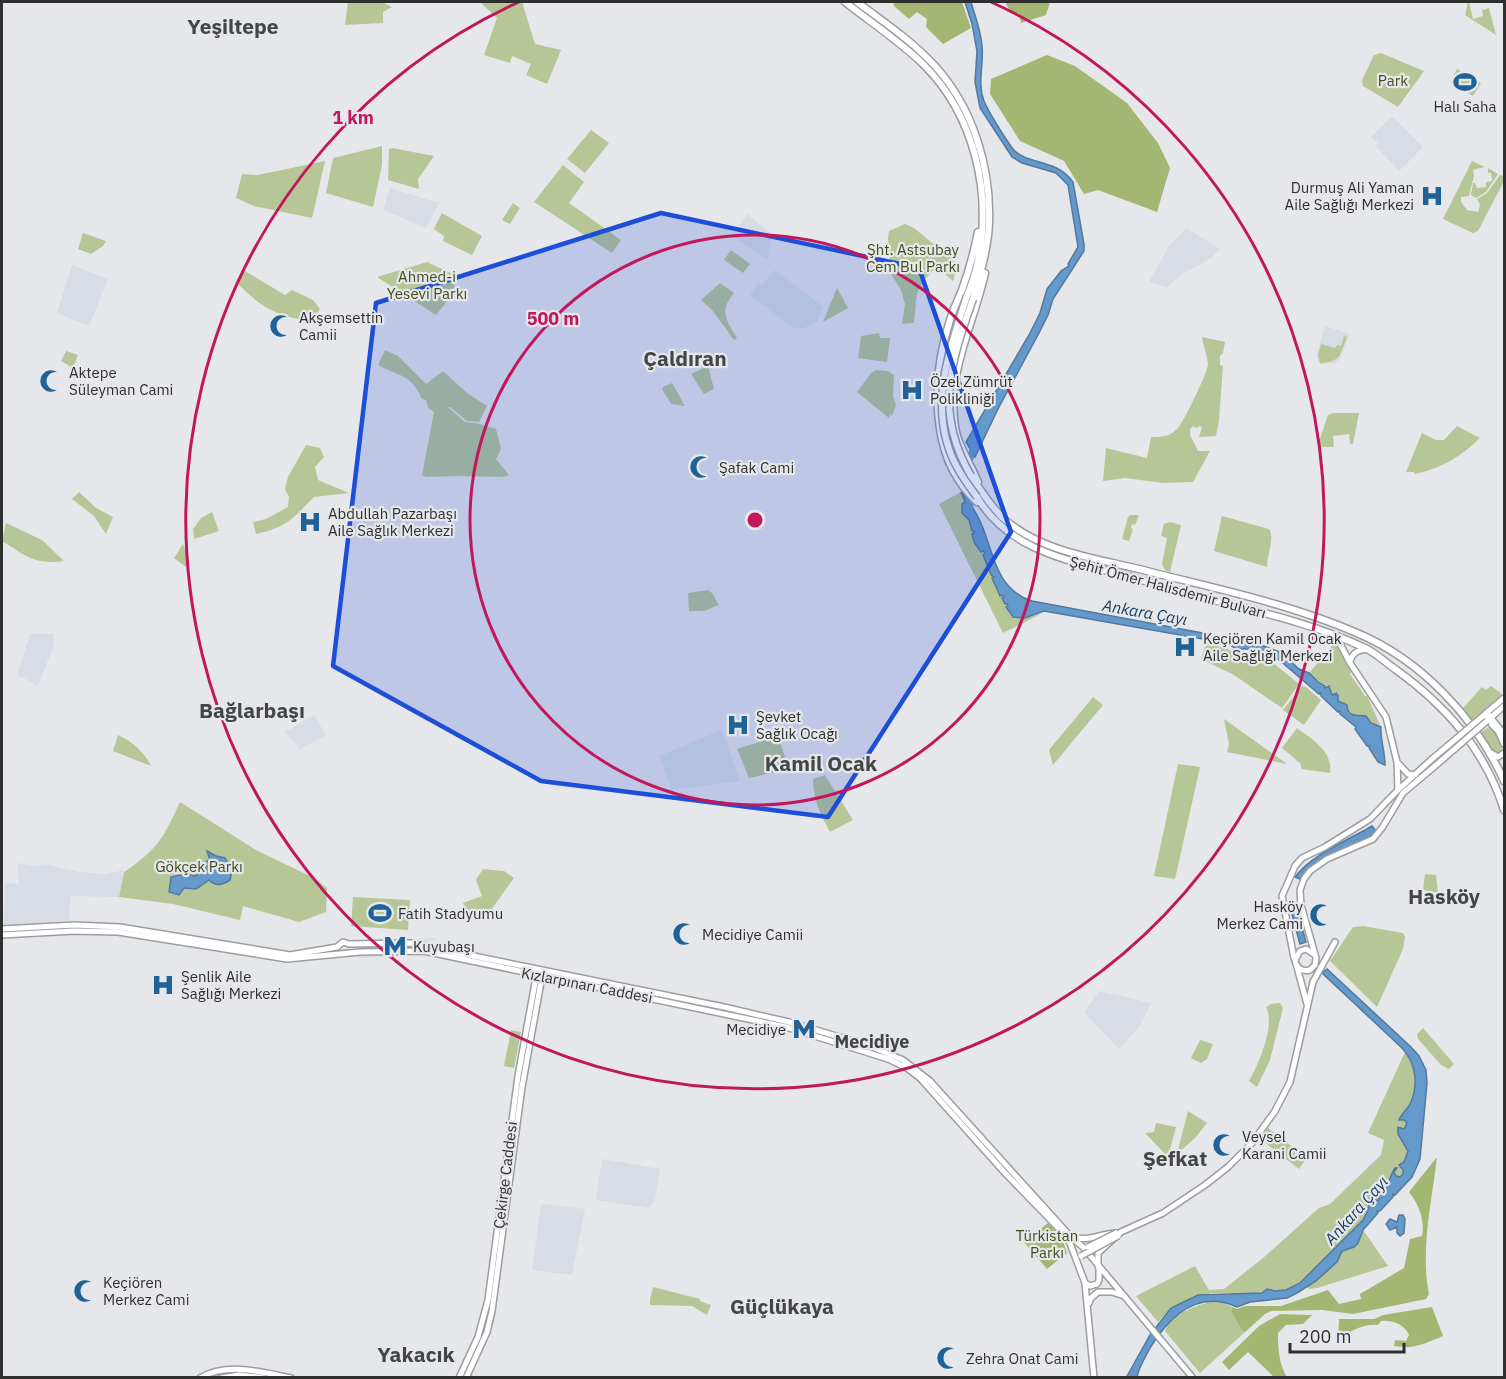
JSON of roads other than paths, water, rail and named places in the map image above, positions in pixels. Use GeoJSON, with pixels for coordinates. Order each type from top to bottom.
{"type":"FeatureCollection","features":[{"type":"Feature","properties":{"kind":"highway","name":"Şehit Ömer Halisdemir Bulvarı"},"geometry":{"type":"LineString","coordinates":[[845,2],[924,64],[962,120],[976,159],[982,191],[981,245],[970,297],[952,362],[949,408],[955,446],[971,476],[981,505],[1015,538],[1063,559],[1322,629],[1368,649],[1424,690],[1459,726],[1485,764],[1497,788],[1504,810]]}},
{"type":"Feature","properties":{"kind":"highway","name":"Şehit Ömer Halisdemir Bulvarı"},"geometry":{"type":"LineString","coordinates":[[857,2],[927,58],[945,78],[971,122],[982,156],[988,192],[989,252],[960,358],[954,398],[956,426],[963,450],[972,466],[978,496]]}},
{"type":"Feature","properties":{"kind":"highway","name":"Şehit Ömer Halisdemir Bulvarı"},"geometry":{"type":"LineString","coordinates":[[981,217],[973,259],[950,317],[937,379],[936,397],[944,450],[964,488],[978,496],[1012,525],[1055,547],[1294,610],[1358,633],[1409,663],[1442,691],[1486,748],[1504,781]]}},
{"type":"Feature","properties":{"kind":"highway","name":"Şehit Ömer Halisdemir Bulvarı"},"geometry":{"type":"LineString","coordinates":[[978,496],[959,470],[948,448],[943,412],[945,368],[984,260],[989,225]]}},
{"type":"Feature","properties":{"kind":"highway"},"geometry":{"type":"LineString","coordinates":[[941,354],[942,360],[948,364],[953,364],[960,358]]}},
{"type":"Feature","properties":{"kind":"highway"},"geometry":{"type":"LineString","coordinates":[[945,370],[951,372],[955,380],[950,387],[945,388],[940,386],[937,379],[945,370]]}},
{"type":"Feature","properties":{"kind":"highway"},"geometry":{"type":"LineString","coordinates":[[936,397],[938,393],[948,391],[954,398]]}},
{"type":"Feature","properties":{"kind":"main road"},"geometry":{"type":"LineString","coordinates":[[1336,636],[1350,663],[1386,717],[1397,762],[1398,790]]}},
{"type":"Feature","properties":{"kind":"main road"},"geometry":{"type":"LineString","coordinates":[[1350,663],[1353,655],[1368,649]]}},
{"type":"Feature","properties":{"kind":"main road"},"geometry":{"type":"LineString","coordinates":[[1080,1257],[1118,1234],[1163,1213],[1228,1167],[1252,1143],[1275,1111],[1294,1072],[1313,982],[1314,955],[1301,905],[1300,890],[1304,879],[1310,871],[1327,860],[1373,839],[1403,793],[1435,766],[1504,698]]}},
{"type":"Feature","properties":{"kind":"main road"},"geometry":{"type":"LineString","coordinates":[[1307,1007],[1295,963],[1282,896],[1295,867],[1302,858],[1371,819],[1432,759],[1504,706]]}},
{"type":"Feature","properties":{"kind":"main road"},"geometry":{"type":"LineString","coordinates":[[1487,717],[1504,734]]}},
{"type":"Feature","properties":{"kind":"main road"},"geometry":{"type":"LineString","coordinates":[[1487,717],[1503,738],[1504,744]]}},
{"type":"Feature","properties":{"kind":"main road"},"geometry":{"type":"LineString","coordinates":[[1486,748],[1498,757],[1504,753]]}},
{"type":"Feature","properties":{"kind":"main road"},"geometry":{"type":"LineString","coordinates":[[1397,762],[1405,772],[1415,775]]}},
{"type":"Feature","properties":{"kind":"main road"},"geometry":{"type":"LineString","coordinates":[[2,929],[74,925],[120,927],[290,955],[337,947],[341,942],[345,943],[348,949],[343,953],[339,952],[337,947]]}},
{"type":"Feature","properties":{"kind":"main road","name":"Kızlarpınarı Caddesi"},"geometry":{"type":"LineString","coordinates":[[2,935],[74,931],[118,932],[286,959],[343,953],[424,951],[724,1007],[780,1020],[870,1046],[903,1060],[930,1081],[1071,1237],[1083,1247],[1122,1296],[1193,1377]]}},
{"type":"Feature","properties":{"kind":"main road"},"geometry":{"type":"LineString","coordinates":[[1313,982],[1335,942]]}},
{"type":"Feature","properties":{"kind":"main road","name":"Kızlarpınarı Caddesi"},"geometry":{"type":"LineString","coordinates":[[345,943],[410,943],[786,1027],[875,1054],[907,1068],[920,1077],[1005,1173],[1068,1239],[1080,1257],[1088,1307],[1094,1377]]}},
{"type":"Feature","properties":{"kind":"main road"},"geometry":{"type":"LineString","coordinates":[[1314,955],[1310,950],[1303,950],[1296,956],[1295,963],[1300,969],[1306,970],[1315,964]]}},
{"type":"Feature","properties":{"kind":"main road","name":"Çekirge Caddesi"},"geometry":{"type":"LineString","coordinates":[[459,1377],[478,1337],[488,1300],[516,1087],[540,972]]}},
{"type":"Feature","properties":{"kind":"main road","name":"Çekirge Caddesi"},"geometry":{"type":"LineString","coordinates":[[466,1377],[487,1332],[492,1311],[540,972]]}},
{"type":"Feature","properties":{"kind":"main road"},"geometry":{"type":"LineString","coordinates":[[1071,1237],[1089,1240],[1118,1234]]}},
{"type":"Feature","properties":{"kind":"main road"},"geometry":{"type":"LineString","coordinates":[[1085,1283],[1090,1286],[1097,1284],[1099,1280],[1098,1253],[1118,1234]]}},
{"type":"Feature","properties":{"kind":"main road"},"geometry":{"type":"LineString","coordinates":[[1088,1307],[1091,1298],[1098,1292],[1112,1292],[1122,1296]]}},
{"type":"Feature","properties":{"kind":"main road"},"geometry":{"type":"LineString","coordinates":[[200,1377],[210,1371],[256,1370],[291,1377]]}},
{"type":"Feature","properties":{"kind":"main road"},"geometry":{"type":"LineString","coordinates":[[220,1377],[239,1375],[264,1377]]}},
{"type":"Feature","properties":{"kind":"water"},"geometry":{"type":"Polygon","coordinates":[[[965,2],[971,2],[980,35],[981,88],[986,106],[1013,149],[1025,158],[1058,169],[1073,182],[1084,244],[1084,251],[1053,299],[1048,315],[975,457],[966,442],[1029,335],[1040,313],[1047,289],[1061,271],[1069,266],[1078,247],[1068,185],[1056,173],[1022,163],[1012,157],[980,108],[975,82],[977,51],[965,2]]]}},
{"type":"Feature","properties":{"kind":"water"},"geometry":{"type":"Polygon","coordinates":[[[961,492],[979,519],[1002,577],[1019,595],[1032,601],[1256,643],[1282,653],[1325,688],[1329,686],[1332,695],[1337,693],[1335,695],[1338,695],[1338,701],[1347,705],[1351,714],[1366,716],[1371,723],[1381,727],[1385,765],[1378,762],[1370,746],[1367,746],[1355,729],[1356,727],[1340,714],[1340,711],[1338,712],[1321,696],[1321,693],[1319,694],[1278,659],[1250,649],[1236,649],[1230,645],[1203,639],[1044,611],[1025,618],[1013,617],[992,578],[994,577],[983,555],[985,553],[981,552],[974,542],[972,534],[974,531],[972,531],[969,520],[962,513],[962,504],[965,502],[961,492]]]}},
{"type":"Feature","properties":{"kind":"water"},"geometry":{"type":"Polygon","coordinates":[[[1372,826],[1377,832],[1316,863],[1300,879],[1295,877],[1320,855],[1372,826]]]}},
{"type":"Feature","properties":{"kind":"water"},"geometry":{"type":"Polygon","coordinates":[[[207,851],[225,858],[233,867],[230,880],[214,884],[209,880],[196,889],[184,888],[179,895],[169,892],[171,877],[185,874],[196,876],[210,860],[207,851]]]}},
{"type":"Feature","properties":{"kind":"water"},"geometry":{"type":"Polygon","coordinates":[[[1297,909],[1306,942],[1300,944],[1291,911],[1297,909]]]}},
{"type":"Feature","properties":{"kind":"water"},"geometry":{"type":"Polygon","coordinates":[[[1327,969],[1411,1047],[1426,1070],[1427,1083],[1420,1159],[1412,1177],[1395,1195],[1393,1194],[1393,1197],[1380,1211],[1377,1211],[1378,1213],[1363,1230],[1358,1243],[1342,1251],[1337,1262],[1316,1281],[1287,1298],[1250,1302],[1237,1307],[1223,1302],[1210,1301],[1186,1309],[1166,1326],[1150,1348],[1137,1377],[1126,1378],[1150,1335],[1171,1308],[1198,1295],[1262,1293],[1267,1289],[1286,1290],[1300,1283],[1363,1220],[1368,1210],[1370,1194],[1373,1193],[1371,1197],[1374,1200],[1379,1200],[1379,1193],[1388,1185],[1395,1168],[1397,1168],[1394,1172],[1396,1176],[1400,1177],[1403,1174],[1399,1165],[1404,1162],[1408,1151],[1398,1134],[1398,1127],[1404,1129],[1407,1123],[1399,1120],[1413,1097],[1415,1074],[1413,1067],[1402,1048],[1322,973],[1327,969]]]}},
{"type":"Feature","properties":{"kind":"water"},"geometry":{"type":"Polygon","coordinates":[[[1399,1215],[1403,1215],[1405,1219],[1404,1233],[1400,1236],[1397,1233],[1397,1227],[1390,1230],[1386,1224],[1390,1219],[1397,1222],[1399,1215]]]}},
{"type":"Feature","properties":{"kind":"waterway","name":"Ankara Çayı"},"geometry":{"type":"LineString","coordinates":[[970,508],[967,468],[975,443]]}},
{"type":"Feature","properties":{"kind":"place","name":"Halı Saha"},"geometry":{"type":"Point","coordinates":[1465,82]}},
{"type":"Feature","properties":{"kind":"place","name":"Durmuş Ali Yaman Aile Sağlığı Merkezi"},"geometry":{"type":"Point","coordinates":[1432,196]}},
{"type":"Feature","properties":{"kind":"place","name":"Akşemsettin Camii"},"geometry":{"type":"Point","coordinates":[281,326]}},
{"type":"Feature","properties":{"kind":"place","name":"Aktepe Süleyman Cami"},"geometry":{"type":"Point","coordinates":[51,381]}},
{"type":"Feature","properties":{"kind":"place","name":"Özel Zümrüt Polikliniği"},"geometry":{"type":"Point","coordinates":[912,390]}},
{"type":"Feature","properties":{"kind":"place","name":"Şafak Cami"},"geometry":{"type":"Point","coordinates":[701,467]}},
{"type":"Feature","properties":{"kind":"place","name":"Abdullah Pazarbaşı Aile Sağlık Merkezi"},"geometry":{"type":"Point","coordinates":[310,522]}},
{"type":"Feature","properties":{"kind":"place","name":"Keçiören Kamil Ocak Aile Sağlığı Merkezi"},"geometry":{"type":"Point","coordinates":[1185,647]}},
{"type":"Feature","properties":{"kind":"place","name":"Şevket Sağlık Ocağı"},"geometry":{"type":"Point","coordinates":[738,725]}},
{"type":"Feature","properties":{"kind":"place","name":"Fatih Stadyumu"},"geometry":{"type":"Point","coordinates":[380,913]}},
{"type":"Feature","properties":{"kind":"place","name":"Hasköy Merkez Cami"},"geometry":{"type":"Point","coordinates":[1321,915]}},
{"type":"Feature","properties":{"kind":"place","name":"Mecidiye Camii"},"geometry":{"type":"Point","coordinates":[684,934]}},
{"type":"Feature","properties":{"kind":"place","name":"Kuyubaşı"},"geometry":{"type":"Point","coordinates":[395,946]}},
{"type":"Feature","properties":{"kind":"place","name":"Şenlik Aile Sağlığı Merkezi"},"geometry":{"type":"Point","coordinates":[163,985]}},
{"type":"Feature","properties":{"kind":"place","name":"Mecidiye"},"geometry":{"type":"Point","coordinates":[804,1029]}},
{"type":"Feature","properties":{"kind":"place","name":"Veysel Karani Camii"},"geometry":{"type":"Point","coordinates":[1224,1145]}},
{"type":"Feature","properties":{"kind":"place","name":"Keçiören Merkez Cami"},"geometry":{"type":"Point","coordinates":[85,1291]}},
{"type":"Feature","properties":{"kind":"place","name":"Zehra Onat Cami"},"geometry":{"type":"Point","coordinates":[948,1358]}},
{"type":"Feature","properties":{"kind":"district","name":"Yeşiltepe"},"geometry":{"type":"Point","coordinates":[233,26]}},
{"type":"Feature","properties":{"kind":"district","name":"Çaldıran"},"geometry":{"type":"Point","coordinates":[685,358]}},
{"type":"Feature","properties":{"kind":"district","name":"Bağlarbaşı"},"geometry":{"type":"Point","coordinates":[252,710]}},
{"type":"Feature","properties":{"kind":"district","name":"Kamil Ocak"},"geometry":{"type":"Point","coordinates":[821,763]}},
{"type":"Feature","properties":{"kind":"district","name":"Hasköy"},"geometry":{"type":"Point","coordinates":[1444,896]}},
{"type":"Feature","properties":{"kind":"district","name":"Mecidiye"},"geometry":{"type":"Point","coordinates":[872,1041]}},
{"type":"Feature","properties":{"kind":"district","name":"Şefkat"},"geometry":{"type":"Point","coordinates":[1175,1158]}},
{"type":"Feature","properties":{"kind":"district","name":"Güçlükaya"},"geometry":{"type":"Point","coordinates":[782,1306]}},
{"type":"Feature","properties":{"kind":"district","name":"Yakacık"},"geometry":{"type":"Point","coordinates":[416,1354]}},
{"type":"Feature","properties":{"kind":"park label","name":"Park"},"geometry":{"type":"Point","coordinates":[1393,80]}},
{"type":"Feature","properties":{"kind":"park label","name":"Şht. Astsubay Cem Bul Parkı"},"geometry":{"type":"Point","coordinates":[913,258]}},
{"type":"Feature","properties":{"kind":"park label","name":"Ahmed-i Yesevi Parkı"},"geometry":{"type":"Point","coordinates":[427,284]}},
{"type":"Feature","properties":{"kind":"park label","name":"Gökçek Parkı"},"geometry":{"type":"Point","coordinates":[199,866]}},
{"type":"Feature","properties":{"kind":"park label","name":"Türkistan Parkı"},"geometry":{"type":"Point","coordinates":[1047,1244]}}]}
